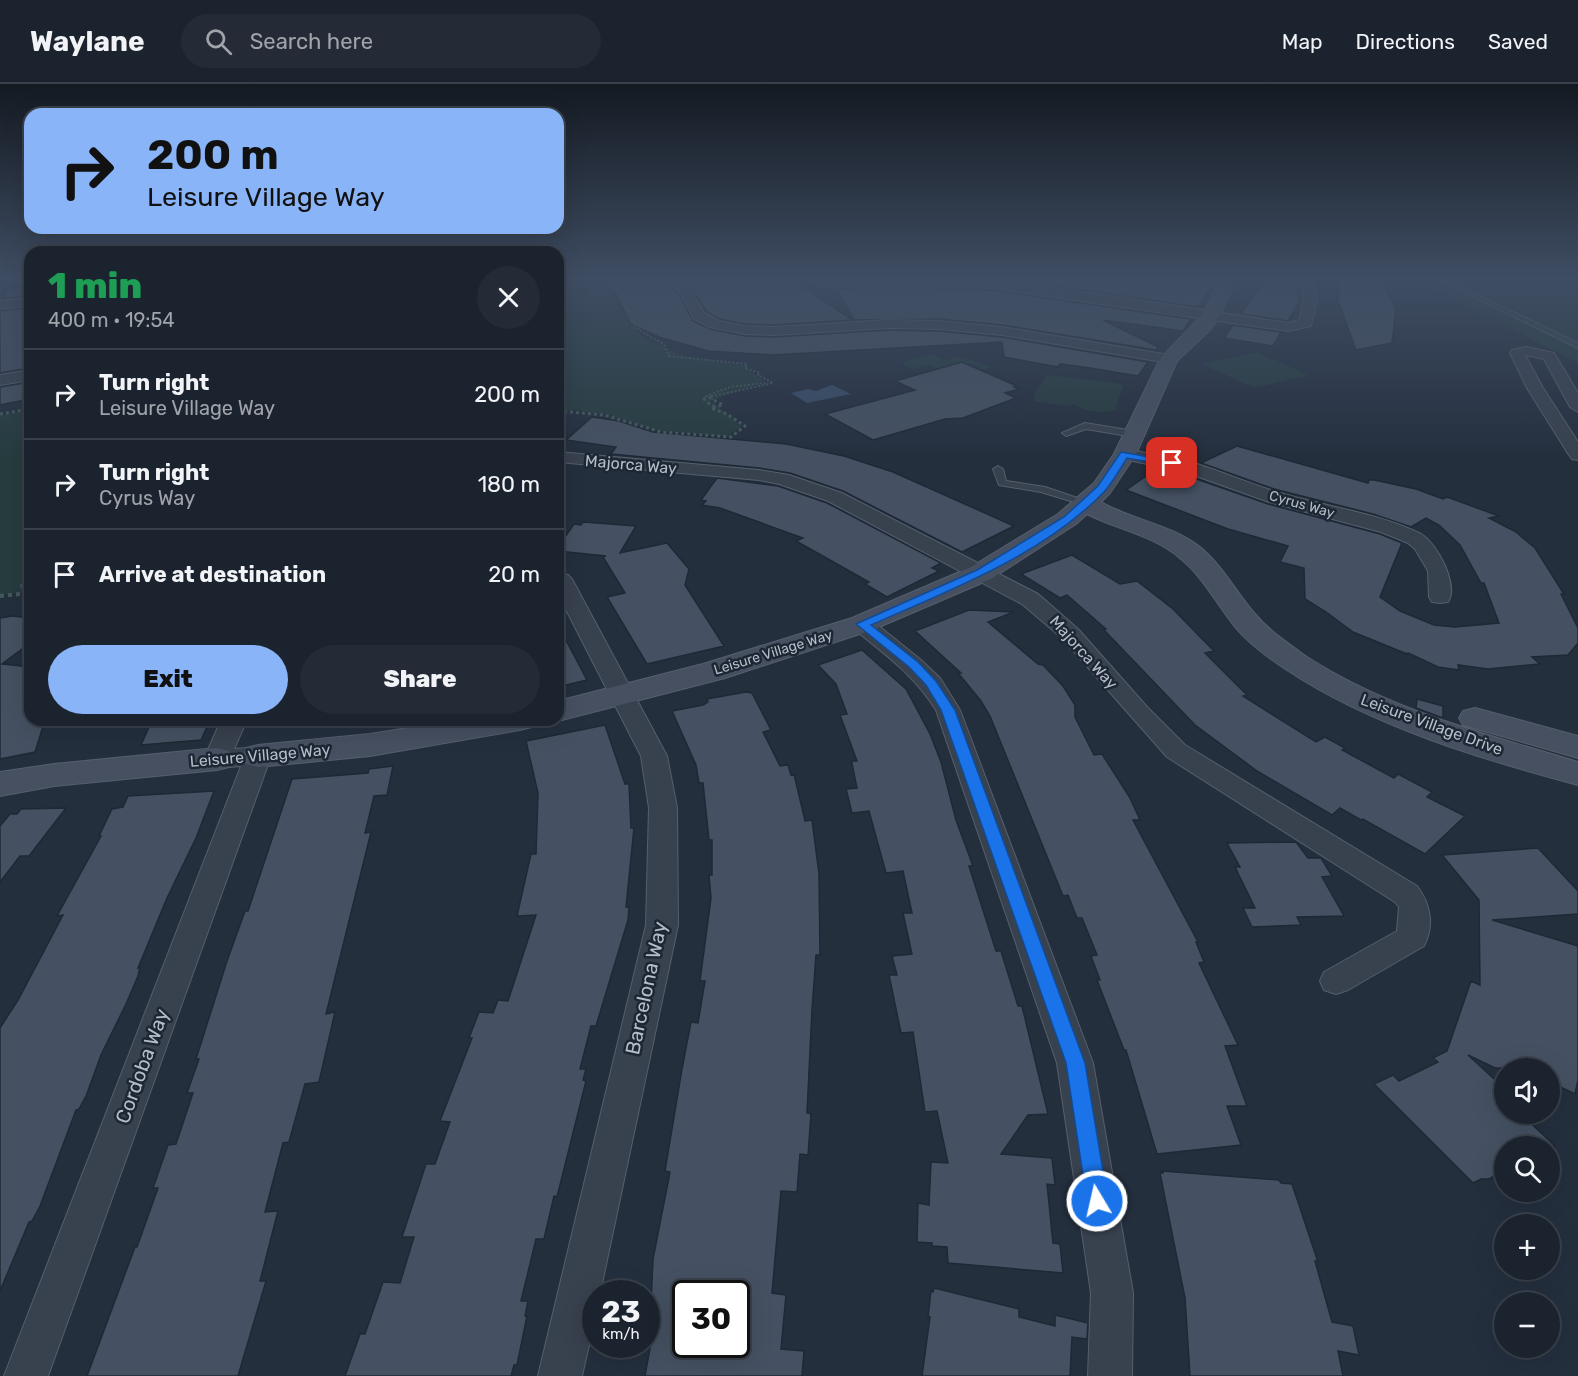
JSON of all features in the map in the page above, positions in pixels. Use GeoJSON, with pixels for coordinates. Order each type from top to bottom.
{"type":"FeatureCollection","features":[{"type":"Feature","properties":{"kind":"street"},"geometry":{"type":"LineString","coordinates":[[1040,337],[1169,359]]}},
{"type":"Feature","properties":{"kind":"street","name":"Leisure Village Way"},"geometry":{"type":"LineString","coordinates":[[564,710],[714,671],[862,624],[981,573],[1067,519],[1102,488],[1129,444],[1169,359],[1192,337]]}},
{"type":"Feature","properties":{"kind":"street"},"geometry":{"type":"LineString","coordinates":[[1578,406],[1549,356],[1527,351],[1517,353],[1535,388],[1578,455]]}},
{"type":"Feature","properties":{"kind":"street"},"geometry":{"type":"LineString","coordinates":[[0,380],[24,376]]}},
{"type":"Feature","properties":{"kind":"street","name":"Cyrus Way"},"geometry":{"type":"LineString","coordinates":[[1129,444],[1276,498],[1388,528],[1415,539],[1423,546],[1438,572],[1440,597]]}},
{"type":"Feature","properties":{"kind":"street","name":"Majorca Way"},"geometry":{"type":"LineString","coordinates":[[564,458],[783,479],[835,497],[1030,599],[1054,617],[1154,731],[1176,751],[1406,894],[1414,905],[1413,937],[1336,981]]}},
{"type":"Feature","properties":{"kind":"street","name":"Leisure Village Drive"},"geometry":{"type":"LineString","coordinates":[[1087,503],[1098,512],[1163,536],[1193,555],[1266,627],[1283,654],[1315,676],[1374,706],[1578,774]]}},
{"type":"Feature","properties":{"kind":"street","name":"Barcelona Way"},"geometry":{"type":"LineString","coordinates":[[560,1376],[662,925],[663,808],[654,756],[564,585]]}},
{"type":"Feature","properties":{"kind":"street"},"geometry":{"type":"LineString","coordinates":[[862,624],[913,664],[931,683],[948,710],[1075,1063],[1112,1293],[1110,1376]]}},
{"type":"Feature","properties":{"kind":"street","name":"Leisure Village Drive"},"geometry":{"type":"LineString","coordinates":[[1266,627],[1392,691],[1460,714],[1578,747]]}},
{"type":"Feature","properties":{"kind":"street"},"geometry":{"type":"LineString","coordinates":[[217,759],[231,726]]}},
{"type":"Feature","properties":{"kind":"street","name":"Leisure Village Way"},"geometry":{"type":"LineString","coordinates":[[0,784],[54,775],[370,745],[484,726]]}},
{"type":"Feature","properties":{"kind":"street","name":"Cordoba Way"},"geometry":{"type":"LineString","coordinates":[[26,1376],[258,756]]}},
{"type":"Feature","properties":{"kind":"lane"},"geometry":{"type":"LineString","coordinates":[[1560,337],[1578,346]]}},
{"type":"Feature","properties":{"kind":"lane"},"geometry":{"type":"LineString","coordinates":[[1066,433],[1085,426],[1129,444]]}},
{"type":"Feature","properties":{"kind":"lane"},"geometry":{"type":"LineString","coordinates":[[998,469],[1002,483],[1041,489],[1087,503]]}},
{"type":"Feature","properties":{"kind":"path"},"geometry":{"type":"LineString","coordinates":[[564,412],[603,415],[648,429],[731,437],[746,426],[728,414],[711,408],[723,405],[709,397],[773,383],[758,375],[760,373],[745,368],[747,364],[669,356],[664,344],[649,337]]}},
{"type":"Feature","properties":{"kind":"path"},"geometry":{"type":"LineString","coordinates":[[750,424],[715,407],[705,401],[704,397],[730,387],[768,383]]}},
{"type":"Feature","properties":{"kind":"path"},"geometry":{"type":"LineString","coordinates":[[0,414],[24,411]]}},
{"type":"Feature","properties":{"kind":"path"},"geometry":{"type":"LineString","coordinates":[[0,596],[24,594]]}},
{"type":"Feature","properties":{"kind":"green space"},"geometry":{"type":"Polygon","coordinates":[[[564,337],[644,337],[683,356],[743,365],[764,381],[711,401],[742,426],[727,436],[655,430],[610,415],[564,411],[564,337]]]}},
{"type":"Feature","properties":{"kind":"green space"},"geometry":{"type":"Polygon","coordinates":[[[1528,337],[1578,337],[1578,363],[1528,337]]]}},
{"type":"Feature","properties":{"kind":"green space"},"geometry":{"type":"Polygon","coordinates":[[[1254,353],[1309,375],[1254,388],[1202,364],[1254,353]]]}},
{"type":"Feature","properties":{"kind":"green space"},"geometry":{"type":"Polygon","coordinates":[[[933,354],[946,360],[960,356],[992,367],[959,376],[928,365],[914,369],[900,363],[933,354]]]}},
{"type":"Feature","properties":{"kind":"green space"},"geometry":{"type":"Polygon","coordinates":[[[1047,375],[1116,383],[1123,386],[1115,410],[1105,412],[1093,411],[1073,404],[1067,406],[1034,401],[1034,395],[1047,375]]]}},
{"type":"Feature","properties":{"kind":"green space"},"geometry":{"type":"Polygon","coordinates":[[[24,411],[24,593],[0,595],[0,415],[24,411]]]}},
{"type":"Feature","properties":{"kind":"water"},"geometry":{"type":"Polygon","coordinates":[[[832,385],[851,394],[807,403],[791,393],[808,389],[816,391],[832,385]]]}},
{"type":"Feature","properties":{"kind":"building"},"geometry":{"type":"Polygon","coordinates":[[[0,337],[24,337],[24,369],[0,373],[0,337]]]}},
{"type":"Feature","properties":{"kind":"building"},"geometry":{"type":"Polygon","coordinates":[[[660,337],[1004,337],[1148,362],[1138,376],[1060,364],[1058,367],[1004,357],[1002,342],[772,355],[708,351],[660,337]]]}},
{"type":"Feature","properties":{"kind":"building"},"geometry":{"type":"Polygon","coordinates":[[[1078,337],[1138,337],[1158,347],[1156,350],[1078,337]]]}},
{"type":"Feature","properties":{"kind":"building"},"geometry":{"type":"Polygon","coordinates":[[[1224,337],[1278,337],[1273,346],[1224,337]]]}},
{"type":"Feature","properties":{"kind":"building"},"geometry":{"type":"Polygon","coordinates":[[[1351,337],[1393,337],[1392,343],[1356,350],[1351,337]]]}},
{"type":"Feature","properties":{"kind":"building"},"geometry":{"type":"Polygon","coordinates":[[[962,362],[1017,386],[1014,387],[1019,389],[1005,393],[1016,398],[963,418],[945,419],[873,440],[825,414],[915,390],[895,381],[962,362]]]}},
{"type":"Feature","properties":{"kind":"building"},"geometry":{"type":"Polygon","coordinates":[[[24,383],[24,400],[0,405],[0,387],[24,383]]]}},
{"type":"Feature","properties":{"kind":"building"},"geometry":{"type":"Polygon","coordinates":[[[592,417],[619,421],[653,432],[786,444],[844,456],[893,472],[1014,526],[962,552],[843,491],[790,473],[611,454],[616,447],[566,440],[592,417]]]}},
{"type":"Feature","properties":{"kind":"building"},"geometry":{"type":"Polygon","coordinates":[[[1237,446],[1368,483],[1369,480],[1374,480],[1416,489],[1443,499],[1447,497],[1499,516],[1489,518],[1516,532],[1535,548],[1564,594],[1561,594],[1578,628],[1578,643],[1568,655],[1532,657],[1540,664],[1488,669],[1458,665],[1459,670],[1438,667],[1353,632],[1305,599],[1304,568],[1280,562],[1288,546],[1228,529],[1126,490],[1152,472],[1174,478],[1182,474],[1268,504],[1380,534],[1402,543],[1380,597],[1400,611],[1434,625],[1455,627],[1499,623],[1484,583],[1481,583],[1460,545],[1439,525],[1426,518],[1411,527],[1373,514],[1274,489],[1201,463],[1237,446]]]}},
{"type":"Feature","properties":{"kind":"building"},"geometry":{"type":"Polygon","coordinates":[[[717,478],[778,486],[827,503],[941,563],[932,568],[939,571],[887,597],[865,584],[869,582],[796,541],[803,538],[720,508],[702,505],[706,501],[701,500],[717,478]]]}},
{"type":"Feature","properties":{"kind":"building"},"geometry":{"type":"Polygon","coordinates":[[[583,522],[636,526],[620,553],[667,543],[689,569],[685,585],[724,646],[647,664],[607,597],[625,593],[603,557],[606,556],[564,552],[564,538],[574,524],[581,525],[583,522]]]}},
{"type":"Feature","properties":{"kind":"building"},"geometry":{"type":"Polygon","coordinates":[[[1072,555],[1120,584],[1137,581],[1173,609],[1214,651],[1205,653],[1247,695],[1243,696],[1316,742],[1325,737],[1345,748],[1342,750],[1394,778],[1398,774],[1432,792],[1427,797],[1465,816],[1425,854],[1340,808],[1332,815],[1257,771],[1195,725],[1104,630],[1106,629],[1067,595],[1060,598],[1021,574],[1072,555]]]}},
{"type":"Feature","properties":{"kind":"building"},"geometry":{"type":"Polygon","coordinates":[[[969,610],[1014,612],[988,622],[1038,664],[1043,665],[1063,686],[1075,705],[1075,717],[1094,755],[1102,754],[1130,798],[1140,820],[1133,820],[1198,942],[1196,942],[1204,962],[1199,963],[1238,1045],[1225,1046],[1247,1106],[1227,1106],[1241,1145],[1157,1154],[1126,1050],[1124,1050],[1097,980],[1100,980],[1091,956],[1097,955],[1082,918],[1077,918],[1068,895],[1063,896],[990,716],[958,673],[961,673],[915,631],[969,610]]]}},
{"type":"Feature","properties":{"kind":"building"},"geometry":{"type":"Polygon","coordinates":[[[24,617],[24,648],[2,664],[24,666],[24,726],[43,726],[35,752],[0,759],[0,618],[24,617]]]}},
{"type":"Feature","properties":{"kind":"building"},"geometry":{"type":"Polygon","coordinates":[[[564,636],[587,680],[564,686],[564,636]]]}},
{"type":"Feature","properties":{"kind":"building"},"geometry":{"type":"Polygon","coordinates":[[[862,650],[906,689],[930,734],[941,762],[956,820],[973,866],[969,866],[996,951],[1001,951],[1018,1006],[1022,1006],[1048,1114],[1028,1115],[1001,1154],[1052,1158],[1055,1185],[1047,1184],[1053,1243],[1060,1244],[1063,1273],[948,1263],[947,1247],[917,1242],[918,1203],[929,1205],[931,1162],[948,1163],[937,1111],[925,1112],[913,1032],[901,1033],[889,975],[897,975],[892,956],[912,954],[903,913],[912,913],[903,871],[886,873],[869,811],[852,813],[846,789],[857,788],[852,761],[857,761],[840,715],[847,714],[836,684],[818,665],[862,650]]]}},
{"type":"Feature","properties":{"kind":"building"},"geometry":{"type":"Polygon","coordinates":[[[752,693],[771,730],[763,732],[780,766],[788,765],[791,775],[794,774],[805,821],[812,820],[819,874],[820,955],[816,955],[812,1010],[807,1113],[811,1114],[808,1155],[800,1154],[797,1192],[781,1191],[772,1293],[786,1295],[781,1349],[804,1351],[802,1376],[645,1376],[648,1358],[660,1358],[660,1280],[652,1280],[653,1259],[670,1172],[665,1171],[682,1069],[691,1022],[698,1023],[705,981],[700,981],[711,898],[709,875],[712,875],[712,840],[709,840],[703,783],[699,783],[696,765],[672,711],[708,702],[707,699],[752,693]]]}},
{"type":"Feature","properties":{"kind":"building"},"geometry":{"type":"Polygon","coordinates":[[[1417,699],[1443,706],[1443,718],[1416,708],[1417,699]]]}},
{"type":"Feature","properties":{"kind":"building"},"geometry":{"type":"Polygon","coordinates":[[[605,725],[625,784],[629,784],[631,828],[634,828],[626,907],[629,907],[628,920],[596,1026],[591,1026],[580,1069],[586,1069],[583,1080],[586,1081],[557,1197],[554,1196],[544,1239],[536,1239],[521,1301],[528,1301],[517,1365],[514,1365],[511,1376],[345,1376],[360,1334],[365,1334],[383,1282],[400,1283],[414,1237],[402,1237],[426,1164],[435,1164],[450,1122],[440,1121],[472,1038],[469,1038],[479,1012],[493,1013],[498,1000],[508,1001],[536,915],[517,916],[531,854],[536,854],[538,793],[526,741],[605,725]]]}},
{"type":"Feature","properties":{"kind":"building"},"geometry":{"type":"Polygon","coordinates":[[[149,726],[207,726],[201,740],[141,745],[149,726]]]}},
{"type":"Feature","properties":{"kind":"building"},"geometry":{"type":"Polygon","coordinates":[[[393,766],[387,795],[374,796],[365,833],[371,832],[326,1014],[335,1012],[319,1082],[305,1084],[289,1142],[283,1143],[265,1212],[278,1211],[260,1281],[266,1281],[238,1376],[87,1376],[158,1188],[153,1188],[168,1145],[176,1144],[193,1093],[187,1093],[199,1059],[196,1059],[227,961],[245,911],[248,911],[292,779],[368,773],[369,769],[393,766]]]}},
{"type":"Feature","properties":{"kind":"building"},"geometry":{"type":"Polygon","coordinates":[[[214,791],[196,838],[167,898],[138,968],[140,967],[138,976],[126,1004],[101,1055],[86,1096],[79,1109],[76,1110],[40,1206],[32,1221],[29,1222],[0,1291],[0,1028],[18,1000],[63,915],[57,916],[101,836],[99,836],[112,809],[123,807],[128,796],[214,791]]]}},
{"type":"Feature","properties":{"kind":"building"},"geometry":{"type":"Polygon","coordinates":[[[66,808],[29,856],[20,856],[0,882],[0,826],[10,814],[17,814],[21,809],[66,808]]]}},
{"type":"Feature","properties":{"kind":"building"},"geometry":{"type":"Polygon","coordinates":[[[1296,842],[1308,858],[1321,858],[1332,876],[1322,877],[1344,916],[1297,917],[1301,925],[1252,927],[1243,908],[1255,908],[1235,867],[1240,867],[1227,843],[1296,842]]]}},
{"type":"Feature","properties":{"kind":"building"},"geometry":{"type":"Polygon","coordinates":[[[1538,848],[1578,891],[1578,914],[1492,920],[1578,946],[1578,1080],[1575,1094],[1560,1087],[1560,1058],[1494,1058],[1494,1068],[1468,1055],[1494,1079],[1494,1124],[1532,1124],[1544,1136],[1494,1136],[1494,1176],[1473,1183],[1374,1084],[1393,1075],[1399,1081],[1438,1062],[1433,1058],[1447,1051],[1471,981],[1480,985],[1479,900],[1442,855],[1538,848]]]}},
{"type":"Feature","properties":{"kind":"building"},"geometry":{"type":"Polygon","coordinates":[[[1162,1171],[1279,1180],[1281,1183],[1292,1184],[1318,1262],[1315,1261],[1332,1322],[1353,1326],[1359,1355],[1338,1351],[1343,1376],[1190,1376],[1185,1298],[1160,1173],[1163,1173],[1162,1171]]]}},
{"type":"Feature","properties":{"kind":"building"},"geometry":{"type":"Polygon","coordinates":[[[934,1288],[1019,1309],[1019,1317],[1055,1326],[1055,1315],[1088,1323],[1087,1339],[1072,1337],[1070,1376],[922,1376],[931,1291],[933,1292],[934,1288]]]}},
{"type":"Feature","properties":{"kind":"route"},"geometry":{"type":"LineString","coordinates":[[1097,1201],[1075,1063],[948,710],[931,683],[913,664],[862,624],[981,573],[1067,519],[1102,488],[1125,454],[1172,463]]}}]}
